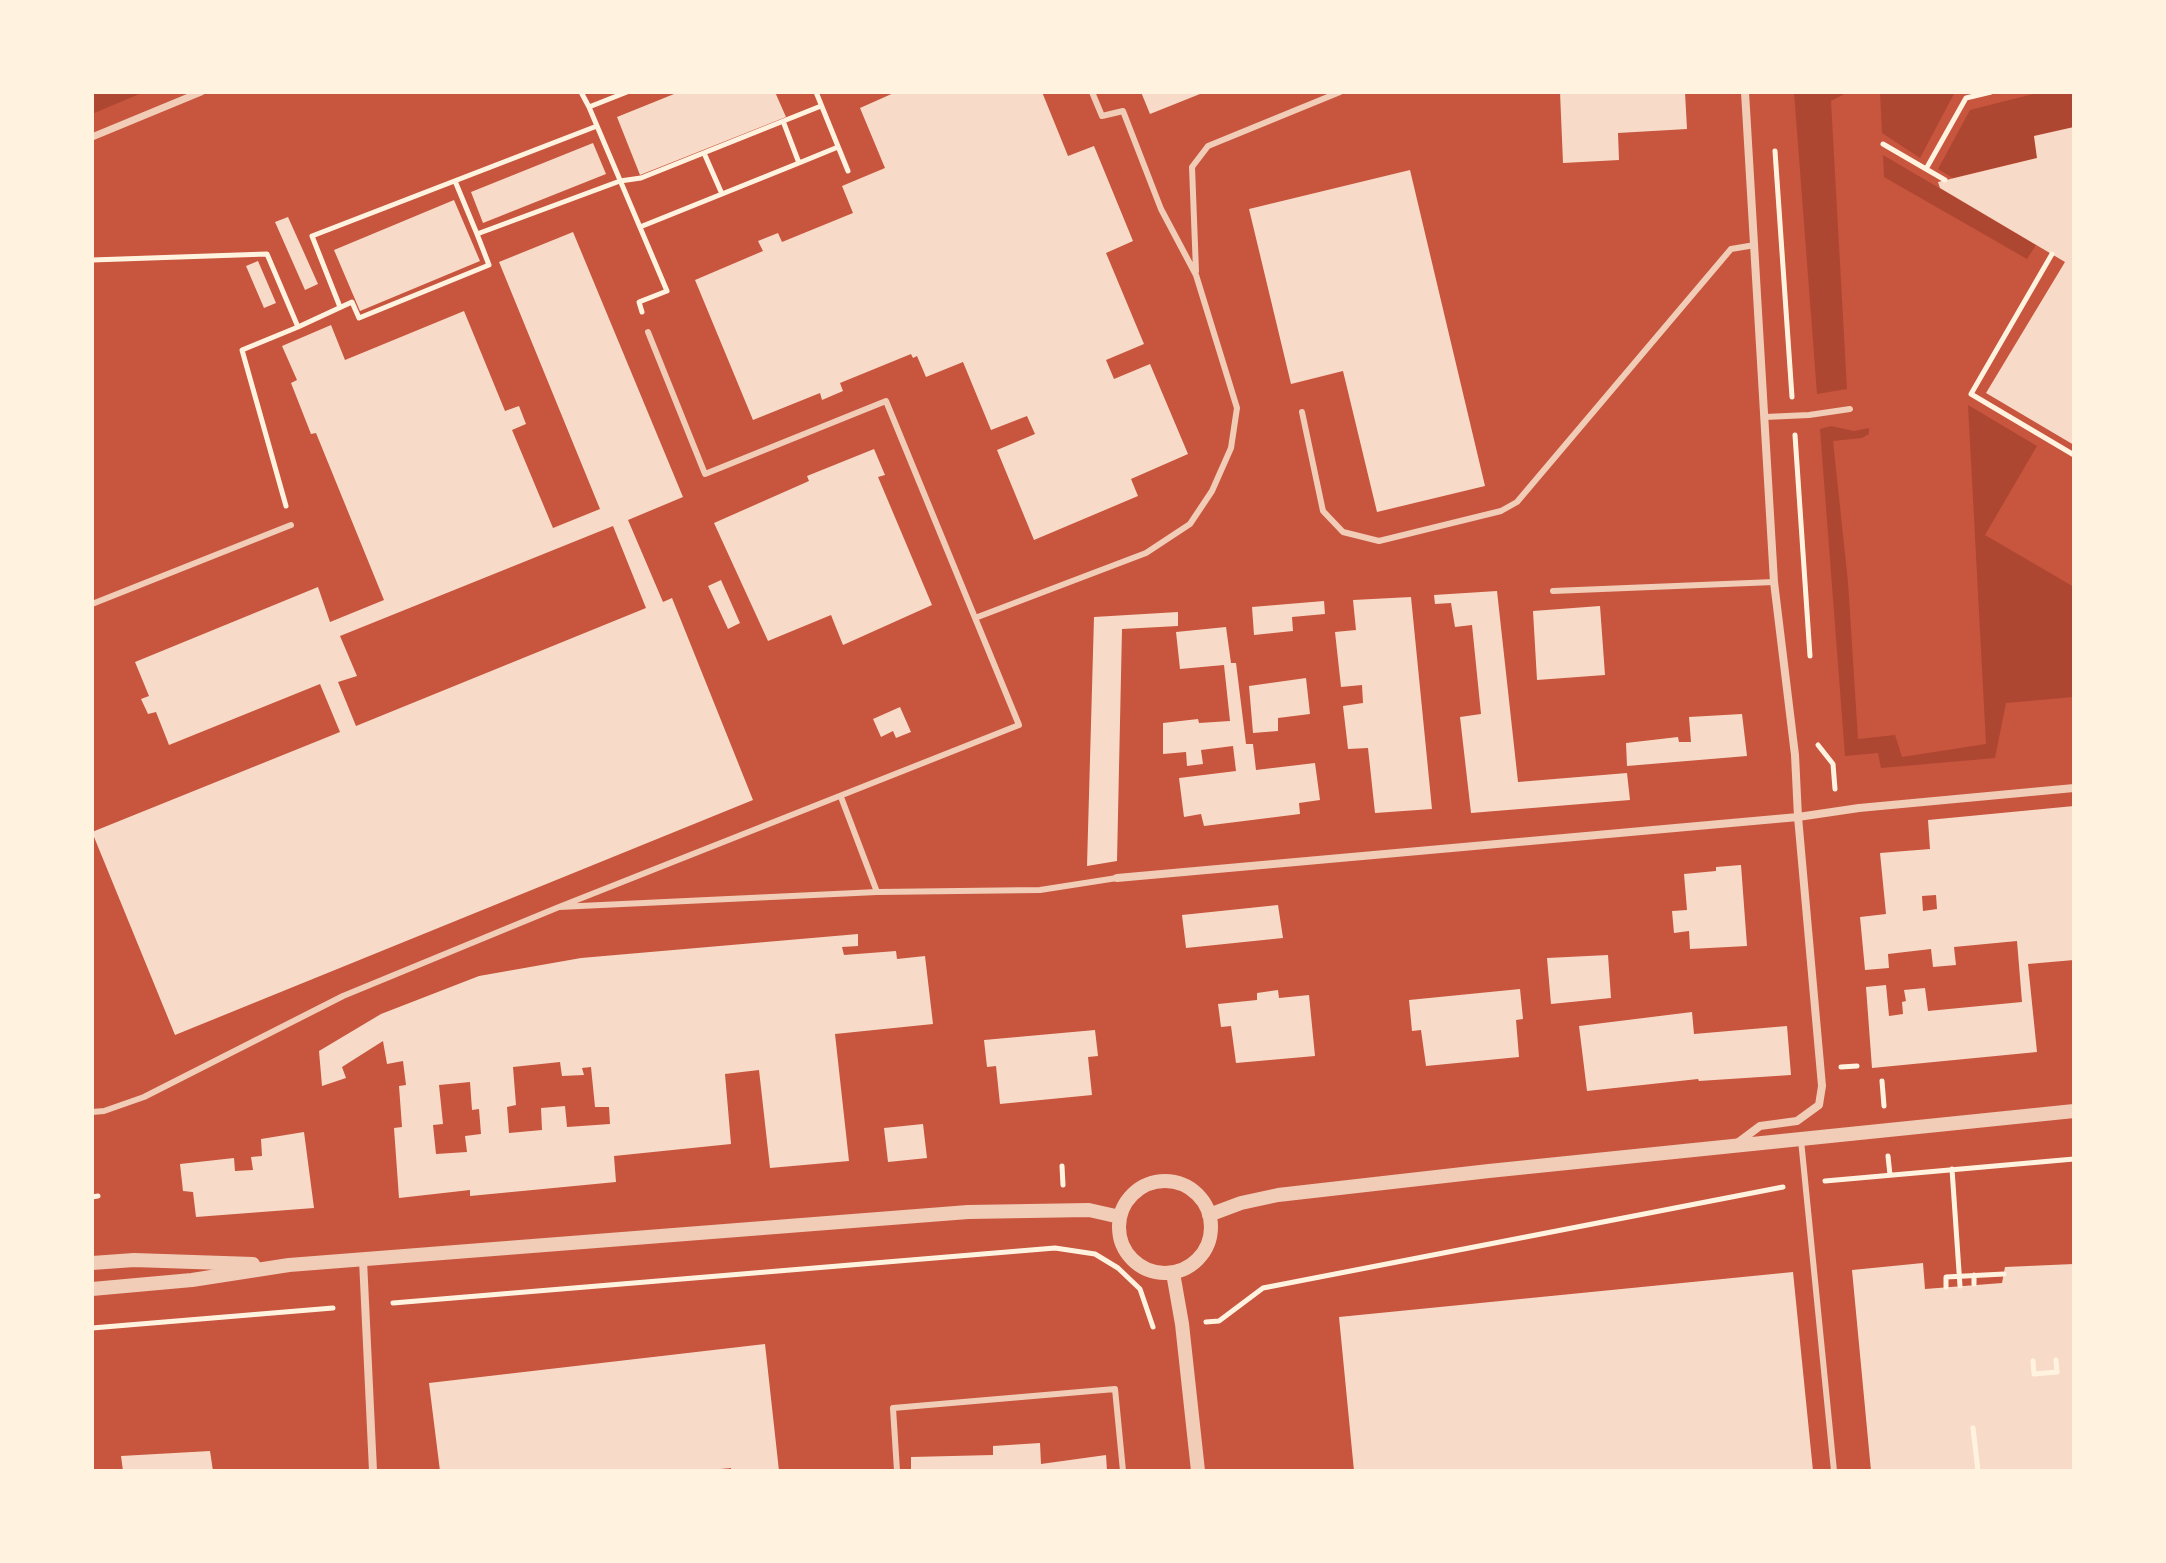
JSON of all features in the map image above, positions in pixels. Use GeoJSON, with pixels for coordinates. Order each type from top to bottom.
{"type":"FeatureCollection","features":[{"type":"Feature","properties":{"kind":"street"},"geometry":{"type":"LineString","coordinates":[[92,137],[201,92]]}},
{"type":"Feature","properties":{"kind":"street"},"geometry":{"type":"LineString","coordinates":[[1732,1147],[1760,1126],[1797,1121],[1819,1105],[1822,1086],[1795,755],[1774,582],[1745,92]]}},
{"type":"Feature","properties":{"kind":"street"},"geometry":{"type":"LineString","coordinates":[[1117,878],[1798,817],[1859,808],[2074,788]]}},
{"type":"Feature","properties":{"kind":"street"},"geometry":{"type":"LineString","coordinates":[[1209,1215],[1241,1203],[1278,1195],[2074,1111]]}},
{"type":"Feature","properties":{"kind":"street"},"geometry":{"type":"LineString","coordinates":[[1164,1181],[1192,1190],[1203,1201],[1209,1215],[1211,1227],[1204,1252],[1196,1262],[1173,1273],[1148,1270],[1136,1263],[1122,1243],[1120,1217],[1126,1203],[1149,1184],[1164,1181]]}},
{"type":"Feature","properties":{"kind":"street"},"geometry":{"type":"LineString","coordinates":[[92,1289],[192,1280],[289,1265],[968,1212],[1064,1209],[1089,1210],[1120,1217]]}},
{"type":"Feature","properties":{"kind":"street"},"geometry":{"type":"LineString","coordinates":[[92,1263],[134,1260],[289,1265]]}},
{"type":"Feature","properties":{"kind":"street"},"geometry":{"type":"LineString","coordinates":[[363,1260],[373,1471]]}},
{"type":"Feature","properties":{"kind":"street"},"geometry":{"type":"LineString","coordinates":[[1173,1273],[1182,1324],[1198,1471]]}},
{"type":"Feature","properties":{"kind":"lane"},"geometry":{"type":"LineString","coordinates":[[975,618],[1146,553],[1190,524],[1212,491],[1231,448],[1237,408],[1196,275],[1161,209],[1123,111],[1102,116],[1092,92]]}},
{"type":"Feature","properties":{"kind":"lane"},"geometry":{"type":"LineString","coordinates":[[1196,275],[1192,167],[1208,146],[1340,92]]}},
{"type":"Feature","properties":{"kind":"lane"},"geometry":{"type":"LineString","coordinates":[[1302,412],[1323,511],[1343,532],[1379,541],[1501,511],[1517,502],[1731,249],[1755,245]]}},
{"type":"Feature","properties":{"kind":"lane"},"geometry":{"type":"LineString","coordinates":[[92,1112],[144,1097],[343,996],[1019,725],[886,401],[705,474],[648,332]]}},
{"type":"Feature","properties":{"kind":"lane"},"geometry":{"type":"LineString","coordinates":[[1765,417],[1850,409]]}},
{"type":"Feature","properties":{"kind":"lane"},"geometry":{"type":"LineString","coordinates":[[92,604],[291,525]]}},
{"type":"Feature","properties":{"kind":"lane"},"geometry":{"type":"LineString","coordinates":[[1553,591],[1774,582]]}},
{"type":"Feature","properties":{"kind":"lane"},"geometry":{"type":"LineString","coordinates":[[841,797],[877,892]]}},
{"type":"Feature","properties":{"kind":"lane"},"geometry":{"type":"LineString","coordinates":[[559,907],[877,892],[1040,890],[1117,878]]}},
{"type":"Feature","properties":{"kind":"lane"},"geometry":{"type":"LineString","coordinates":[[1801,1139],[1834,1471]]}},
{"type":"Feature","properties":{"kind":"lane"},"geometry":{"type":"LineString","coordinates":[[897,1471],[893,1408],[1115,1389],[1123,1471]]}},
{"type":"Feature","properties":{"kind":"path"},"geometry":{"type":"LineString","coordinates":[[581,92],[667,291],[639,302],[648,332]]}},
{"type":"Feature","properties":{"kind":"path"},"geometry":{"type":"LineString","coordinates":[[589,107],[627,92]]}},
{"type":"Feature","properties":{"kind":"path"},"geometry":{"type":"LineString","coordinates":[[816,92],[848,171]]}},
{"type":"Feature","properties":{"kind":"path"},"geometry":{"type":"LineString","coordinates":[[1926,169],[1966,98],[1991,92]]}},
{"type":"Feature","properties":{"kind":"path"},"geometry":{"type":"LineString","coordinates":[[477,234],[620,181],[641,178],[821,106]]}},
{"type":"Feature","properties":{"kind":"path"},"geometry":{"type":"LineString","coordinates":[[783,121],[799,163]]}},
{"type":"Feature","properties":{"kind":"path"},"geometry":{"type":"LineString","coordinates":[[340,307],[312,236],[597,126]]}},
{"type":"Feature","properties":{"kind":"path"},"geometry":{"type":"LineString","coordinates":[[1883,144],[1945,180]]}},
{"type":"Feature","properties":{"kind":"path"},"geometry":{"type":"LineString","coordinates":[[640,227],[838,147]]}},
{"type":"Feature","properties":{"kind":"path"},"geometry":{"type":"LineString","coordinates":[[704,153],[722,194]]}},
{"type":"Feature","properties":{"kind":"path"},"geometry":{"type":"LineString","coordinates":[[291,525],[242,350],[352,302],[359,318],[489,265],[455,181]]}},
{"type":"Feature","properties":{"kind":"path"},"geometry":{"type":"LineString","coordinates":[[92,260],[267,254],[298,327]]}},
{"type":"Feature","properties":{"kind":"path"},"geometry":{"type":"LineString","coordinates":[[2052,254],[1971,394],[2074,455]]}},
{"type":"Feature","properties":{"kind":"path"},"geometry":{"type":"LineString","coordinates":[[1219,1321],[1263,1288],[1805,1183],[2074,1159]]}},
{"type":"Feature","properties":{"kind":"path"},"geometry":{"type":"LineString","coordinates":[[1952,1169],[1960,1286]]}},
{"type":"Feature","properties":{"kind":"path"},"geometry":{"type":"LineString","coordinates":[[393,1303],[1055,1248],[1095,1254],[1118,1268],[1140,1289],[1153,1328]]}},
{"type":"Feature","properties":{"kind":"path"},"geometry":{"type":"LineString","coordinates":[[1946,1287],[1946,1277],[2004,1274]]}},
{"type":"Feature","properties":{"kind":"path"},"geometry":{"type":"LineString","coordinates":[[1974,1275],[1974,1284]]}},
{"type":"Feature","properties":{"kind":"path"},"geometry":{"type":"LineString","coordinates":[[92,1328],[333,1308]]}},
{"type":"Feature","properties":{"kind":"path"},"geometry":{"type":"LineString","coordinates":[[2033,1361],[2034,1373],[2046,1372],[2057,1371],[2056,1360],[2057,1372],[2034,1374],[2033,1361]]}},
{"type":"Feature","properties":{"kind":"path"},"geometry":{"type":"LineString","coordinates":[[1973,1428],[1978,1471]]}},
{"type":"Feature","properties":{"kind":"shaded area"},"geometry":{"type":"Polygon","coordinates":[[[92,92],[144,92],[92,114],[92,92]]]}},
{"type":"Feature","properties":{"kind":"shaded area"},"geometry":{"type":"Polygon","coordinates":[[[1794,92],[1848,92],[1831,101],[1847,389],[1817,394],[1794,92]]]}},
{"type":"Feature","properties":{"kind":"shaded area"},"geometry":{"type":"Polygon","coordinates":[[[1880,92],[1955,92],[1920,158],[1882,133],[1880,92]]]}},
{"type":"Feature","properties":{"kind":"shaded area"},"geometry":{"type":"Polygon","coordinates":[[[2041,92],[2074,92],[2074,127],[2034,136],[2037,158],[1953,178],[1938,169],[1970,110],[2041,92]]]}},
{"type":"Feature","properties":{"kind":"shaded area"},"geometry":{"type":"Polygon","coordinates":[[[1883,155],[2036,245],[2027,259],[1884,177],[1883,155]]]}},
{"type":"Feature","properties":{"kind":"shaded area"},"geometry":{"type":"Polygon","coordinates":[[[1968,405],[2037,446],[1985,535],[2074,587],[2074,697],[2006,703],[1995,758],[1881,768],[1878,753],[1845,756],[1820,429],[1831,426],[1854,431],[1869,428],[1869,434],[1862,438],[1833,441],[1848,582],[1858,739],[1895,735],[1902,757],[1986,744],[1968,405]]]}},
{"type":"Feature","properties":{"kind":"building"},"geometry":{"type":"Polygon","coordinates":[[[679,92],[775,92],[786,117],[640,175],[617,117],[679,92]]]}},
{"type":"Feature","properties":{"kind":"building"},"geometry":{"type":"Polygon","coordinates":[[[896,92],[1042,92],[1068,156],[1094,146],[1133,241],[1106,253],[1144,344],[1106,360],[1114,379],[1150,364],[1188,454],[1131,479],[1138,496],[1034,540],[997,450],[1035,434],[1027,416],[991,430],[963,362],[926,377],[917,356],[913,358],[911,354],[840,383],[843,391],[822,400],[820,393],[753,420],[695,280],[763,251],[758,241],[778,233],[782,242],[853,213],[842,186],[885,168],[860,108],[896,92]]]}},
{"type":"Feature","properties":{"kind":"building"},"geometry":{"type":"Polygon","coordinates":[[[1141,92],[1205,92],[1150,114],[1141,92]]]}},
{"type":"Feature","properties":{"kind":"building"},"geometry":{"type":"Polygon","coordinates":[[[1560,92],[1685,92],[1687,129],[1618,133],[1619,160],[1563,163],[1560,92]]]}},
{"type":"Feature","properties":{"kind":"building"},"geometry":{"type":"Polygon","coordinates":[[[2074,127],[2074,445],[1986,393],[2065,262],[1940,188],[1938,182],[2037,158],[2034,136],[2074,127]]]}},
{"type":"Feature","properties":{"kind":"building"},"geometry":{"type":"Polygon","coordinates":[[[593,143],[606,174],[483,223],[471,192],[593,143]]]}},
{"type":"Feature","properties":{"kind":"building"},"geometry":{"type":"Polygon","coordinates":[[[1410,170],[1485,486],[1377,512],[1343,371],[1291,384],[1249,209],[1410,170]]]}},
{"type":"Feature","properties":{"kind":"building"},"geometry":{"type":"Polygon","coordinates":[[[454,200],[480,261],[360,311],[334,250],[454,200]]]}},
{"type":"Feature","properties":{"kind":"building"},"geometry":{"type":"Polygon","coordinates":[[[288,217],[318,284],[305,290],[275,222],[288,217]]]}},
{"type":"Feature","properties":{"kind":"building"},"geometry":{"type":"Polygon","coordinates":[[[573,232],[683,497],[628,520],[663,602],[672,598],[753,800],[175,1035],[92,832],[340,732],[320,684],[169,745],[156,712],[148,714],[141,699],[149,696],[135,662],[318,587],[330,622],[384,600],[316,433],[311,434],[291,383],[297,380],[282,346],[331,325],[345,360],[464,311],[505,411],[519,406],[526,424],[512,430],[553,528],[600,509],[499,262],[573,232]],[[613,526],[340,636],[357,676],[338,682],[356,726],[646,608],[613,526]]]}},
{"type":"Feature","properties":{"kind":"building"},"geometry":{"type":"Polygon","coordinates":[[[258,261],[276,303],[264,308],[246,266],[258,261]]]}},
{"type":"Feature","properties":{"kind":"building"},"geometry":{"type":"Polygon","coordinates":[[[874,449],[885,475],[878,477],[932,605],[843,645],[831,615],[768,641],[714,523],[809,481],[807,476],[874,449]]]}},
{"type":"Feature","properties":{"kind":"building"},"geometry":{"type":"Polygon","coordinates":[[[721,580],[740,623],[728,629],[708,586],[721,580]]]}},
{"type":"Feature","properties":{"kind":"building"},"geometry":{"type":"Polygon","coordinates":[[[1497,591],[1518,782],[1627,773],[1630,800],[1471,813],[1460,717],[1481,714],[1472,625],[1455,627],[1451,603],[1435,604],[1434,595],[1497,591]]]}},
{"type":"Feature","properties":{"kind":"building"},"geometry":{"type":"Polygon","coordinates":[[[1411,597],[1432,809],[1375,813],[1368,748],[1348,749],[1343,706],[1363,703],[1362,685],[1341,687],[1335,632],[1356,630],[1353,600],[1411,597]]]}},
{"type":"Feature","properties":{"kind":"building"},"geometry":{"type":"Polygon","coordinates":[[[1324,601],[1325,614],[1292,617],[1293,631],[1254,635],[1252,607],[1324,601]]]}},
{"type":"Feature","properties":{"kind":"building"},"geometry":{"type":"Polygon","coordinates":[[[1600,606],[1605,675],[1537,680],[1533,611],[1600,606]]]}},
{"type":"Feature","properties":{"kind":"building"},"geometry":{"type":"Polygon","coordinates":[[[1178,612],[1178,626],[1122,629],[1117,861],[1087,866],[1094,617],[1178,612]]]}},
{"type":"Feature","properties":{"kind":"building"},"geometry":{"type":"Polygon","coordinates":[[[1226,627],[1231,663],[1236,663],[1246,744],[1253,744],[1256,770],[1315,763],[1320,800],[1299,803],[1300,814],[1204,826],[1201,814],[1184,817],[1179,778],[1236,771],[1233,746],[1201,750],[1203,764],[1187,766],[1186,752],[1163,754],[1163,723],[1198,719],[1199,723],[1230,721],[1224,665],[1180,669],[1176,632],[1226,627]]]}},
{"type":"Feature","properties":{"kind":"building"},"geometry":{"type":"Polygon","coordinates":[[[1306,678],[1310,714],[1278,718],[1278,731],[1253,733],[1249,686],[1306,678]]]}},
{"type":"Feature","properties":{"kind":"building"},"geometry":{"type":"Polygon","coordinates":[[[900,707],[911,732],[896,738],[893,731],[881,737],[873,719],[900,707]]]}},
{"type":"Feature","properties":{"kind":"building"},"geometry":{"type":"Polygon","coordinates":[[[1742,714],[1747,756],[1627,766],[1626,743],[1678,737],[1679,742],[1691,742],[1689,717],[1742,714]]]}},
{"type":"Feature","properties":{"kind":"building"},"geometry":{"type":"Polygon","coordinates":[[[2074,806],[2074,960],[2028,964],[2037,1052],[1872,1068],[1866,987],[1886,985],[1889,1016],[1903,1014],[1902,1002],[1906,1001],[1904,990],[1925,988],[1928,1011],[2022,1002],[2017,941],[1954,947],[1956,965],[1933,967],[1931,949],[1888,954],[1889,968],[1865,970],[1860,917],[1886,914],[1880,853],[1930,849],[1928,820],[2074,806]],[[1936,895],[1922,896],[1923,911],[1937,909],[1936,895]]]}},
{"type":"Feature","properties":{"kind":"building"},"geometry":{"type":"Polygon","coordinates":[[[1741,865],[1747,946],[1690,949],[1689,931],[1674,933],[1672,911],[1687,910],[1684,874],[1741,865]]]}},
{"type":"Feature","properties":{"kind":"building"},"geometry":{"type":"Polygon","coordinates":[[[1278,905],[1283,938],[1186,948],[1182,915],[1278,905]]]}},
{"type":"Feature","properties":{"kind":"building"},"geometry":{"type":"Polygon","coordinates":[[[858,934],[858,946],[842,947],[844,955],[896,951],[897,959],[925,956],[933,1024],[835,1034],[849,1161],[770,1168],[759,1070],[725,1074],[731,1144],[614,1156],[616,1182],[470,1196],[470,1190],[399,1198],[394,1128],[402,1127],[399,1086],[406,1085],[403,1061],[387,1064],[383,1041],[342,1067],[346,1078],[322,1086],[319,1051],[381,1014],[479,976],[581,958],[858,934]],[[560,1062],[513,1067],[516,1105],[507,1107],[509,1133],[542,1130],[541,1108],[565,1106],[567,1127],[610,1124],[609,1107],[595,1107],[591,1067],[582,1068],[584,1075],[562,1076],[560,1062]],[[470,1082],[439,1085],[443,1124],[433,1125],[436,1154],[467,1152],[465,1136],[481,1134],[479,1109],[472,1110],[470,1082]]]}},
{"type":"Feature","properties":{"kind":"building"},"geometry":{"type":"Polygon","coordinates":[[[1608,955],[1611,998],[1551,1004],[1547,958],[1608,955]]]}},
{"type":"Feature","properties":{"kind":"building"},"geometry":{"type":"Polygon","coordinates":[[[1520,989],[1523,1019],[1516,1020],[1519,1057],[1426,1066],[1421,1030],[1412,1031],[1409,1000],[1520,989]]]}},
{"type":"Feature","properties":{"kind":"building"},"geometry":{"type":"Polygon","coordinates":[[[1278,990],[1279,998],[1309,995],[1315,1056],[1236,1063],[1231,1026],[1221,1027],[1218,1004],[1257,1000],[1257,993],[1278,990]]]}},
{"type":"Feature","properties":{"kind":"building"},"geometry":{"type":"Polygon","coordinates":[[[1692,1012],[1694,1034],[1787,1026],[1791,1075],[1698,1079],[1587,1091],[1579,1026],[1692,1012]]]}},
{"type":"Feature","properties":{"kind":"building"},"geometry":{"type":"Polygon","coordinates":[[[1095,1030],[1098,1056],[1088,1057],[1092,1095],[1000,1104],[996,1066],[987,1067],[984,1040],[1095,1030]]]}},
{"type":"Feature","properties":{"kind":"building"},"geometry":{"type":"Polygon","coordinates":[[[923,1124],[927,1158],[888,1162],[884,1128],[923,1124]]]}},
{"type":"Feature","properties":{"kind":"building"},"geometry":{"type":"Polygon","coordinates":[[[304,1132],[314,1208],[196,1217],[193,1192],[183,1191],[180,1164],[234,1158],[235,1171],[253,1170],[251,1157],[262,1156],[261,1139],[304,1132]]]}},
{"type":"Feature","properties":{"kind":"building"},"geometry":{"type":"Polygon","coordinates":[[[1923,1263],[1925,1289],[2002,1283],[2005,1267],[2074,1264],[2074,1471],[1871,1471],[1852,1270],[1923,1263]]]}},
{"type":"Feature","properties":{"kind":"building"},"geometry":{"type":"Polygon","coordinates":[[[1793,1272],[1813,1471],[1354,1471],[1339,1317],[1793,1272]]]}},
{"type":"Feature","properties":{"kind":"building"},"geometry":{"type":"Polygon","coordinates":[[[765,1344],[779,1471],[731,1471],[731,1468],[699,1471],[440,1471],[429,1383],[765,1344]]]}},
{"type":"Feature","properties":{"kind":"building"},"geometry":{"type":"Polygon","coordinates":[[[1040,1443],[1041,1464],[1106,1455],[1107,1471],[911,1471],[911,1457],[993,1455],[993,1446],[1040,1443]]]}},
{"type":"Feature","properties":{"kind":"building"},"geometry":{"type":"Polygon","coordinates":[[[210,1451],[213,1471],[123,1471],[121,1456],[210,1451]]]}}]}
